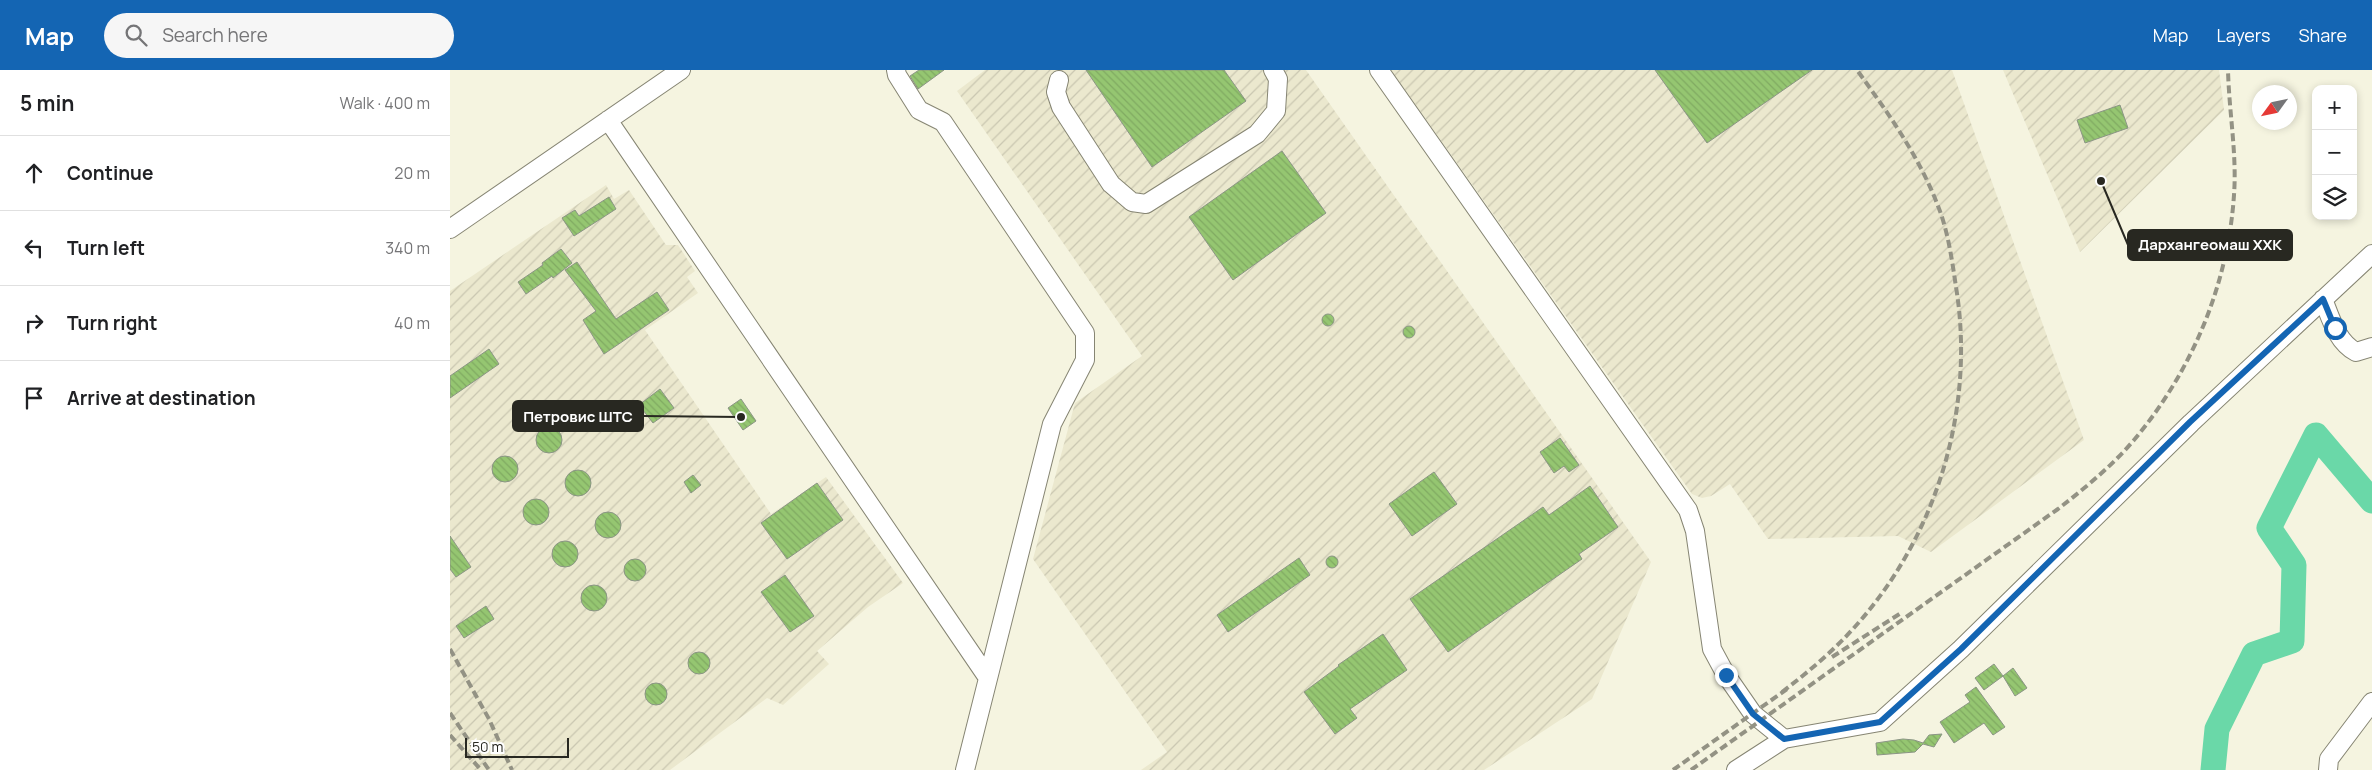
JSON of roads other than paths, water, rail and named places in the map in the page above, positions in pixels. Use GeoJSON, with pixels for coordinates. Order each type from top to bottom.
{"type":"FeatureCollection","features":[{"type":"Feature","properties":{"kind":"street"},"geometry":{"type":"LineString","coordinates":[[450,228],[681,70]]}},
{"type":"Feature","properties":{"kind":"street"},"geometry":{"type":"LineString","coordinates":[[896,70],[897,75],[920,110],[943,122],[1085,333],[1085,360],[1052,424],[965,770]]}},
{"type":"Feature","properties":{"kind":"street"},"geometry":{"type":"LineString","coordinates":[[1059,80],[1056,92],[1061,107],[1111,184],[1132,202],[1146,204],[1258,134],[1276,111],[1278,79],[1273,70]]}},
{"type":"Feature","properties":{"kind":"street"},"geometry":{"type":"LineString","coordinates":[[1379,70],[1688,510],[1696,531],[1715,655],[1726,675],[1753,714],[1784,739]]}},
{"type":"Feature","properties":{"kind":"street"},"geometry":{"type":"LineString","coordinates":[[608,120],[988,678]]}},
{"type":"Feature","properties":{"kind":"street"},"geometry":{"type":"LineString","coordinates":[[1736,770],[1784,739],[1880,722],[1961,649],[2190,422],[2372,254]]}},
{"type":"Feature","properties":{"kind":"street"},"geometry":{"type":"LineString","coordinates":[[2323,299],[2335,328],[2346,347],[2356,352],[2372,347]]}},
{"type":"Feature","properties":{"kind":"street"},"geometry":{"type":"LineString","coordinates":[[2328,770],[2329,759],[2372,702]]}},
{"type":"Feature","properties":{"kind":"waterway"},"geometry":{"type":"LineString","coordinates":[[2213,770],[2217,729],[2254,654],[2292,641],[2294,565],[2269,528],[2316,435],[2372,501]]}},
{"type":"Feature","properties":{"kind":"railway"},"geometry":{"type":"LineString","coordinates":[[1782,692],[1801,678],[1852,630],[1881,594],[1906,555],[1927,514],[1943,470],[1954,425],[1960,379],[1961,333],[1956,287],[1944,225],[1930,188],[1912,152],[1857,70]]}},
{"type":"Feature","properties":{"kind":"railway"},"geometry":{"type":"LineString","coordinates":[[1691,770],[2058,509],[2117,459],[2155,413],[2190,356],[2204,325],[2224,262],[2230,229],[2235,180],[2228,70]]}},
{"type":"Feature","properties":{"kind":"railway"},"geometry":{"type":"LineString","coordinates":[[1832,657],[1901,613]]}},
{"type":"Feature","properties":{"kind":"railway"},"geometry":{"type":"LineString","coordinates":[[450,649],[489,719],[512,770]]}},
{"type":"Feature","properties":{"kind":"railway"},"geometry":{"type":"LineString","coordinates":[[1673,770],[1787,689]]}},
{"type":"Feature","properties":{"kind":"railway"},"geometry":{"type":"LineString","coordinates":[[450,713],[489,770]]}},
{"type":"Feature","properties":{"kind":"railway"},"geometry":{"type":"LineString","coordinates":[[450,735],[481,770]]}},
{"type":"Feature","properties":{"kind":"place","name":"Дархангеомаш ХХК"},"geometry":{"type":"Point","coordinates":[2101,181]}},
{"type":"Feature","properties":{"kind":"place","name":"Петровис ШТС"},"geometry":{"type":"Point","coordinates":[741,417]}}]}
